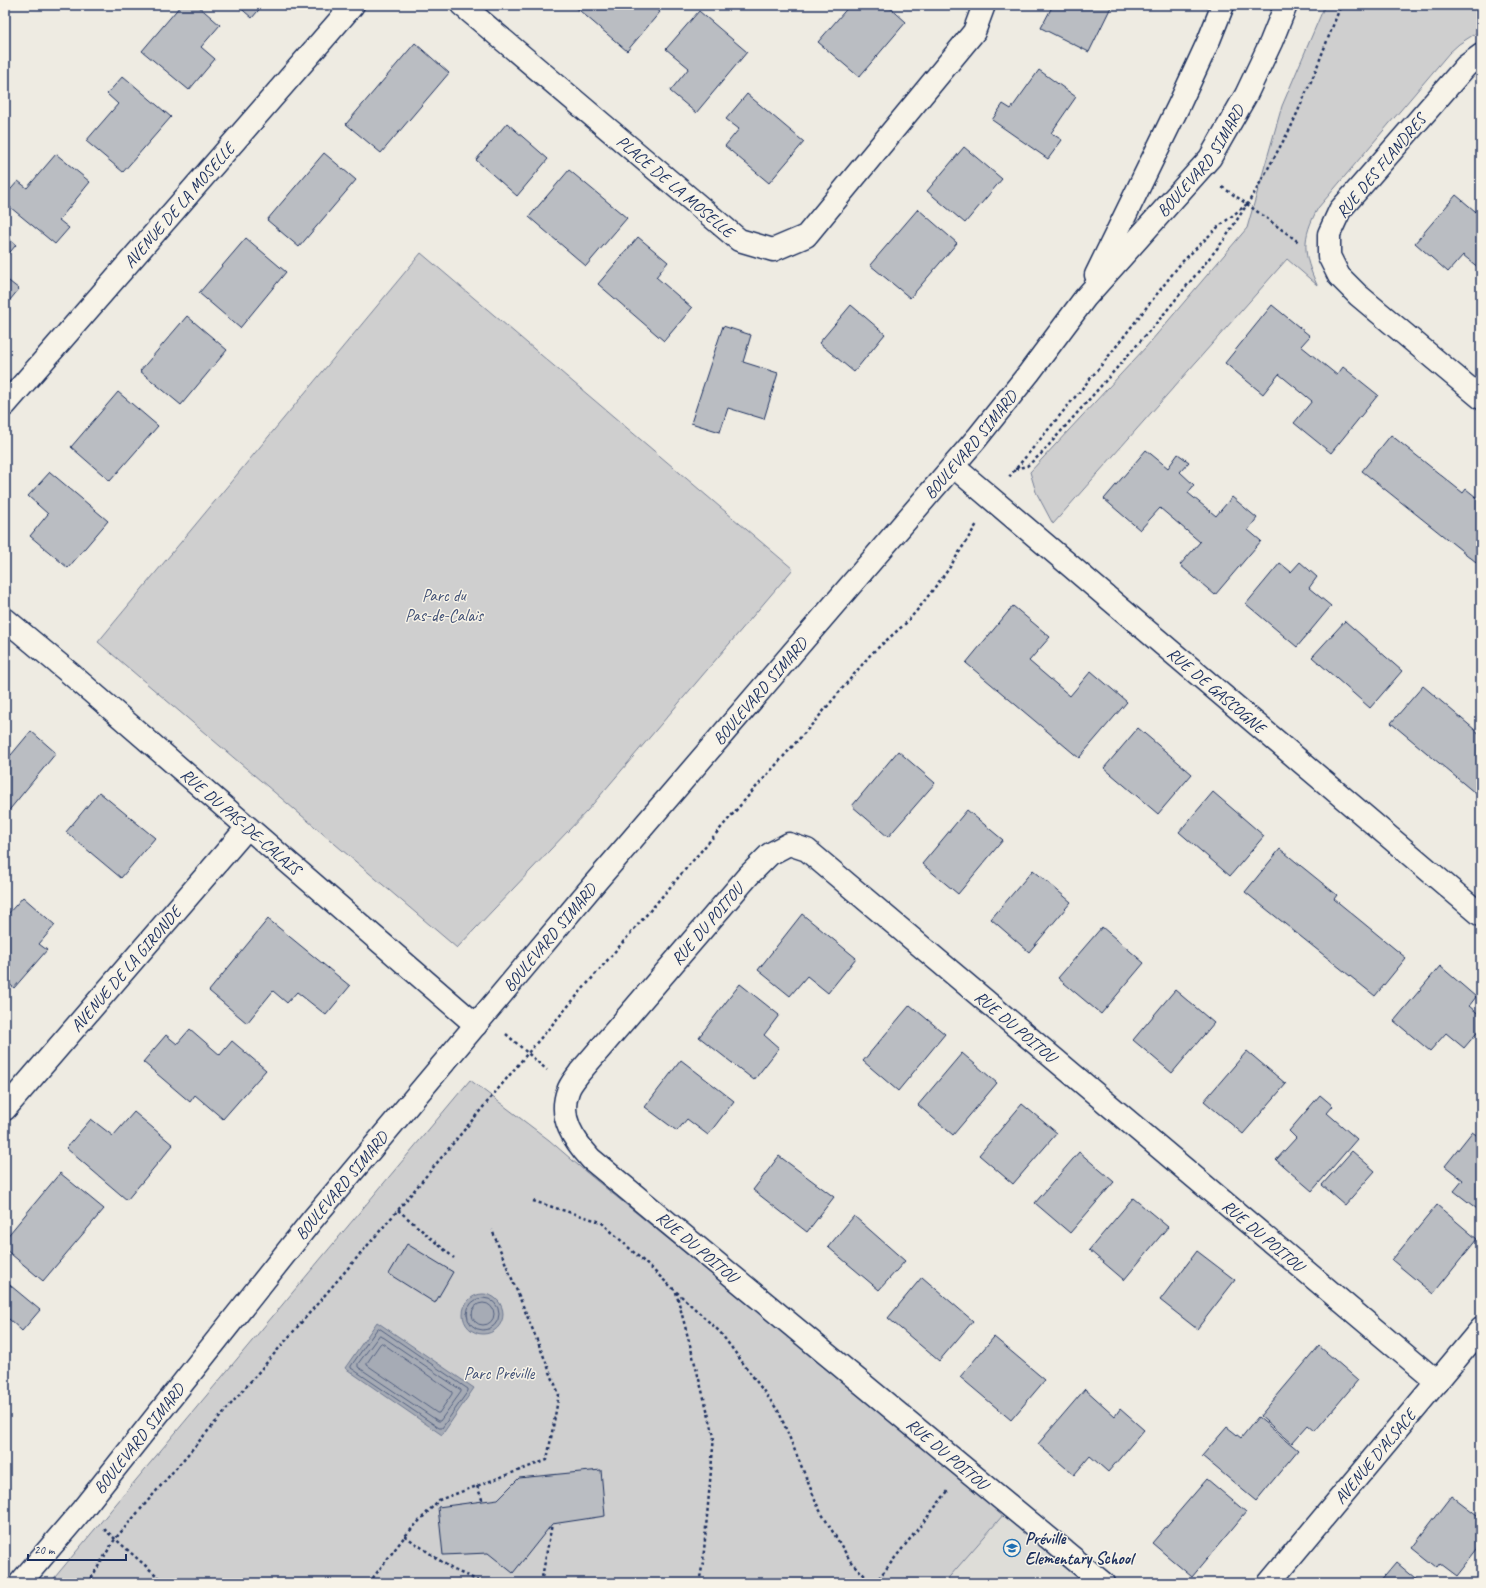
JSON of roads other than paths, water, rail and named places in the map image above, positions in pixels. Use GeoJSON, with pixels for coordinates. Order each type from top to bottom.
{"type":"FeatureCollection","features":[{"type":"Feature","properties":{"kind":"street","name":"AVENUE DE LA MOSELLE"},"geometry":{"type":"LineString","coordinates":[[5,405],[353,5]]}},
{"type":"Feature","properties":{"kind":"street","name":"PLACE DE LA MOSELLE"},"geometry":{"type":"LineString","coordinates":[[462,5],[739,240],[773,250],[806,236],[974,32],[984,5]]}},
{"type":"Feature","properties":{"kind":"street","name":"BOULEVARD SIMARD"},"geometry":{"type":"LineString","coordinates":[[1085,298],[1179,105],[1209,40],[1223,5]]}},
{"type":"Feature","properties":{"kind":"street","name":"BOULEVARD SIMARD"},"geometry":{"type":"LineString","coordinates":[[20,1583],[82,1510],[312,1220],[720,736],[1020,386],[1085,298],[1210,158],[1246,95],[1271,42],[1286,5]]}},
{"type":"Feature","properties":{"kind":"street","name":"RUE DES FLANDRES"},"geometry":{"type":"LineString","coordinates":[[1481,55],[1466,66],[1340,210],[1329,234],[1329,256],[1338,276],[1358,295],[1481,398]]}},
{"type":"Feature","properties":{"kind":"street","name":"RUE DE GASCOGNE"},"geometry":{"type":"LineString","coordinates":[[952,466],[1481,915]]}},
{"type":"Feature","properties":{"kind":"street","name":"RUE DU PAS-DE-CALAIS"},"geometry":{"type":"LineString","coordinates":[[5,619],[72,675],[476,1025]]}},
{"type":"Feature","properties":{"kind":"street","name":"AVENUE DE LA GIRONDE"},"geometry":{"type":"LineString","coordinates":[[5,1110],[247,828]]}},
{"type":"Feature","properties":{"kind":"street","name":"RUE DU POITOU"},"geometry":{"type":"LineString","coordinates":[[1103,1583],[591,1159],[577,1143],[568,1128],[564,1109],[568,1090],[580,1072],[748,876],[770,854],[789,844],[807,850],[1437,1382]]}},
{"type":"Feature","properties":{"kind":"street","name":"AVENUE D'ALSACE"},"geometry":{"type":"LineString","coordinates":[[1269,1583],[1481,1329]]}},
{"type":"Feature","properties":{"kind":"water"},"geometry":{"type":"Polygon","coordinates":[[[483,1294],[491,1296],[497,1300],[501,1306],[503,1314],[501,1322],[497,1328],[491,1332],[483,1334],[475,1332],[469,1328],[465,1322],[463,1314],[465,1306],[469,1300],[475,1296],[483,1294]]]}},
{"type":"Feature","properties":{"kind":"water"},"geometry":{"type":"Polygon","coordinates":[[[377,1322],[474,1388],[442,1435],[345,1368],[377,1322]]]}},
{"type":"Feature","properties":{"kind":"place","name":"Préville Elementary School"},"geometry":{"type":"Point","coordinates":[1012,1548]}},
{"type":"Feature","properties":{"kind":"park label","name":"Parc du Pas-de-Calais"},"geometry":{"type":"Point","coordinates":[444,605]}},
{"type":"Feature","properties":{"kind":"park label","name":"Parc Préville"},"geometry":{"type":"Point","coordinates":[499,1373]}}]}
